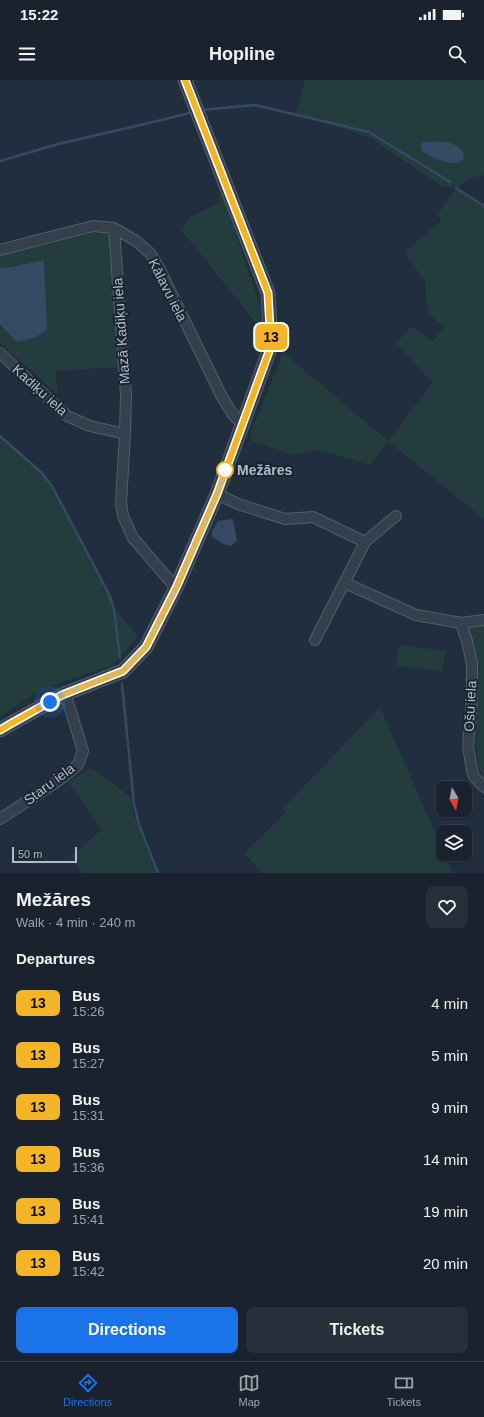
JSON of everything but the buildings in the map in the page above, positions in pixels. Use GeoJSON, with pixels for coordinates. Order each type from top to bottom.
{"type":"FeatureCollection","features":[{"type":"Feature","properties":{"kind":"street"},"geometry":{"type":"LineString","coordinates":[[0,730],[62,695],[123,671],[146,647],[176,588],[217,494],[271,346],[268,293],[185,80]]}},
{"type":"Feature","properties":{"kind":"street","name":"Kālavu iela"},"geometry":{"type":"LineString","coordinates":[[0,250],[93,226],[114,228],[136,241],[150,253],[159,268],[222,397],[234,416],[242,424]]}},
{"type":"Feature","properties":{"kind":"street","name":"Mazā Kadiķu iela"},"geometry":{"type":"LineString","coordinates":[[114,228],[126,395],[125,434]]}},
{"type":"Feature","properties":{"kind":"street","name":"Kadiķu iela"},"geometry":{"type":"LineString","coordinates":[[0,353],[67,416],[90,426],[125,434]]}},
{"type":"Feature","properties":{"kind":"street"},"geometry":{"type":"LineString","coordinates":[[125,434],[121,502],[123,516],[133,538],[176,588]]}},
{"type":"Feature","properties":{"kind":"street"},"geometry":{"type":"LineString","coordinates":[[217,494],[238,504],[285,519],[313,517],[365,542]]}},
{"type":"Feature","properties":{"kind":"street"},"geometry":{"type":"LineString","coordinates":[[315,640],[365,542],[396,516]]}},
{"type":"Feature","properties":{"kind":"street"},"geometry":{"type":"LineString","coordinates":[[345,583],[416,615],[461,623],[484,620]]}},
{"type":"Feature","properties":{"kind":"street","name":"Ošu iela"},"geometry":{"type":"LineString","coordinates":[[461,623],[472,664],[472,697],[468,747],[473,775],[484,786]]}},
{"type":"Feature","properties":{"kind":"street","name":"Staru iela"},"geometry":{"type":"LineString","coordinates":[[0,819],[58,781],[78,765],[83,751],[67,699],[62,695]]}},
{"type":"Feature","properties":{"kind":"green space"},"geometry":{"type":"Polygon","coordinates":[[[305,80],[484,80],[484,175],[470,178],[457,188],[484,206],[484,519],[388,441],[432,383],[396,343],[411,326],[433,342],[444,326],[434,319],[427,309],[425,282],[404,252],[441,221],[438,214],[456,188],[443,187],[371,138],[296,113],[305,80]]]}},
{"type":"Feature","properties":{"kind":"green space"},"geometry":{"type":"Polygon","coordinates":[[[221,191],[260,305],[264,333],[182,231],[189,217],[217,204],[221,191]]]}},
{"type":"Feature","properties":{"kind":"green space"},"geometry":{"type":"Polygon","coordinates":[[[96,232],[108,234],[112,241],[120,367],[55,371],[58,395],[0,343],[0,256],[96,232]]]}},
{"type":"Feature","properties":{"kind":"green space"},"geometry":{"type":"Polygon","coordinates":[[[283,352],[388,441],[370,465],[319,450],[293,455],[253,441],[250,435],[283,352]]]}},
{"type":"Feature","properties":{"kind":"green space"},"geometry":{"type":"Polygon","coordinates":[[[0,436],[42,473],[52,486],[109,594],[114,609],[138,636],[113,665],[44,688],[0,717],[0,436]]]}},
{"type":"Feature","properties":{"kind":"green space"},"geometry":{"type":"Polygon","coordinates":[[[476,623],[484,623],[484,779],[480,771],[477,754],[475,715],[479,666],[468,630],[476,623]]]}},
{"type":"Feature","properties":{"kind":"green space"},"geometry":{"type":"Polygon","coordinates":[[[399,645],[446,651],[442,672],[396,665],[399,645]]]}},
{"type":"Feature","properties":{"kind":"green space"},"geometry":{"type":"Polygon","coordinates":[[[380,707],[436,834],[436,861],[448,861],[453,873],[263,873],[244,853],[285,813],[283,808],[380,707]]]}},
{"type":"Feature","properties":{"kind":"green space"},"geometry":{"type":"Polygon","coordinates":[[[91,768],[131,797],[134,816],[156,873],[81,873],[71,856],[101,830],[68,782],[91,768]]]}},
{"type":"Feature","properties":{"kind":"water"},"geometry":{"type":"Polygon","coordinates":[[[422,142],[446,142],[456,145],[464,154],[463,160],[455,163],[434,158],[422,151],[422,142]]]}},
{"type":"Feature","properties":{"kind":"water"},"geometry":{"type":"Polygon","coordinates":[[[44,260],[47,330],[36,337],[17,342],[0,324],[0,268],[44,260]]]}},
{"type":"Feature","properties":{"kind":"water"},"geometry":{"type":"Polygon","coordinates":[[[233,519],[237,541],[231,546],[223,544],[212,537],[212,531],[218,521],[233,519]]]}},
{"type":"Feature","properties":{"kind":"waterway"},"geometry":{"type":"LineString","coordinates":[[202,110],[255,105],[369,132],[450,182]]}},
{"type":"Feature","properties":{"kind":"waterway"},"geometry":{"type":"LineString","coordinates":[[0,161],[58,144],[193,112]]}},
{"type":"Feature","properties":{"kind":"waterway"},"geometry":{"type":"LineString","coordinates":[[456,188],[484,206]]}},
{"type":"Feature","properties":{"kind":"waterway"},"geometry":{"type":"LineString","coordinates":[[0,436],[42,473],[52,486],[109,594],[114,609],[120,658]]}},
{"type":"Feature","properties":{"kind":"waterway"},"geometry":{"type":"LineString","coordinates":[[122,684],[134,804],[139,825],[158,873]]}},
{"type":"Feature","properties":{"kind":"bus line","name":"13"},"geometry":{"type":"LineString","coordinates":[[0,730],[62,695],[109,678],[123,671],[146,647],[176,588],[217,494],[271,346],[268,293],[185,80]]}},
{"type":"Feature","properties":{"kind":"place","name":"Mežāres"},"geometry":{"type":"Point","coordinates":[225,470]}},
{"type":"Feature","properties":{"kind":"route"},"geometry":{"type":"LineString","coordinates":[[50,702],[62,695],[109,678],[123,671],[146,647],[176,588],[217,494],[227,466],[225,470]]}}]}
